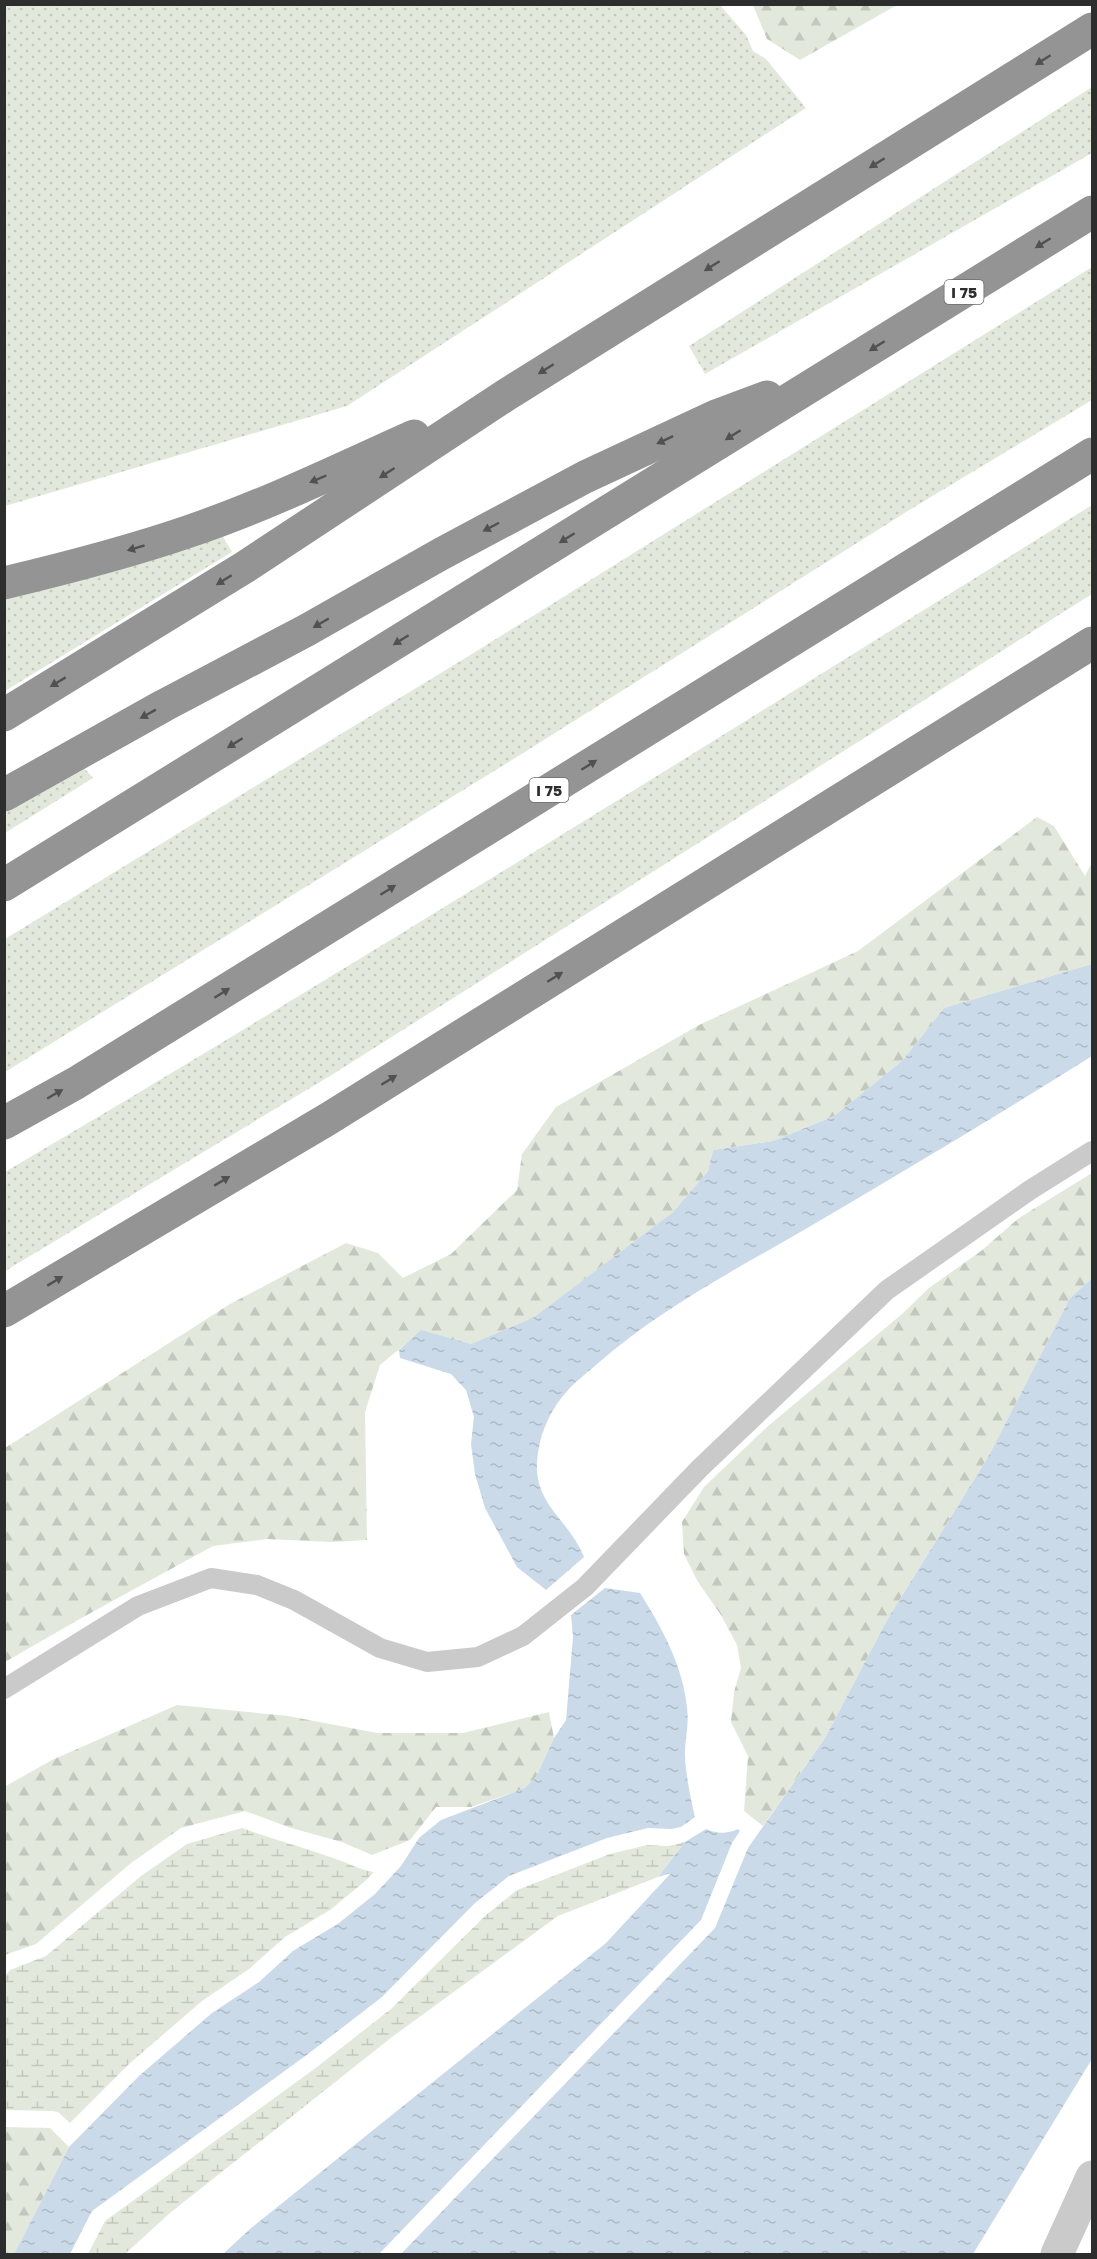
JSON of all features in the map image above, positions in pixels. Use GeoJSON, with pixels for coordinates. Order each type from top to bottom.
{"type":"FeatureCollection","features":[{"type":"Feature","properties":{"kind":"highway"},"geometry":{"type":"LineString","coordinates":[[4,715],[245,567],[506,395],[1092,29]]}},
{"type":"Feature","properties":{"kind":"highway","name":"I 75"},"geometry":{"type":"LineString","coordinates":[[4,885],[1092,212]]}},
{"type":"Feature","properties":{"kind":"highway"},"geometry":{"type":"LineString","coordinates":[[4,795],[585,477],[716,417],[836,371]]}},
{"type":"Feature","properties":{"kind":"highway"},"geometry":{"type":"LineString","coordinates":[[4,583],[80,565],[191,531],[293,490],[506,395]]}},
{"type":"Feature","properties":{"kind":"highway","name":"I 75"},"geometry":{"type":"LineString","coordinates":[[4,1123],[76,1083],[1092,454]]}},
{"type":"Feature","properties":{"kind":"highway"},"geometry":{"type":"LineString","coordinates":[[4,1311],[328,1119],[1092,643]]}},
{"type":"Feature","properties":{"kind":"street"},"geometry":{"type":"LineString","coordinates":[[1057,2254],[1092,2177]]}},
{"type":"Feature","properties":{"kind":"lane"},"geometry":{"type":"LineString","coordinates":[[4,1689],[138,1606],[211,1578],[266,1589],[294,1600],[381,1648],[427,1662],[478,1657],[523,1636],[585,1587],[700,1468],[887,1290],[1030,1190],[1092,1151]]}},
{"type":"Feature","properties":{"kind":"green space"},"geometry":{"type":"Polygon","coordinates":[[[5,4],[720,5],[746,35],[753,51],[766,59],[806,108],[347,406],[5,506],[5,4]]]}},
{"type":"Feature","properties":{"kind":"green space"},"geometry":{"type":"Polygon","coordinates":[[[753,5],[897,5],[800,60],[767,39],[753,5]]]}},
{"type":"Feature","properties":{"kind":"green space"},"geometry":{"type":"Polygon","coordinates":[[[1092,87],[1092,153],[705,374],[689,346],[1092,87]]]}},
{"type":"Feature","properties":{"kind":"green space"},"geometry":{"type":"Polygon","coordinates":[[[1092,267],[1092,400],[911,509],[512,760],[5,1072],[5,939],[467,657],[1092,267]]]}},
{"type":"Feature","properties":{"kind":"green space"},"geometry":{"type":"Polygon","coordinates":[[[1092,505],[1092,594],[330,1076],[5,1271],[5,1172],[415,925],[1092,505]]]}},
{"type":"Feature","properties":{"kind":"green space"},"geometry":{"type":"Polygon","coordinates":[[[222,535],[232,552],[5,691],[5,599],[222,535]]]}},
{"type":"Feature","properties":{"kind":"green space"},"geometry":{"type":"Polygon","coordinates":[[[85,769],[93,778],[5,833],[5,813],[85,769]]]}},
{"type":"Feature","properties":{"kind":"green space"},"geometry":{"type":"Polygon","coordinates":[[[1037,817],[1054,826],[1085,876],[1092,862],[1092,964],[944,1008],[902,1061],[834,1116],[773,1141],[713,1150],[708,1171],[673,1212],[534,1317],[471,1344],[421,1331],[380,1365],[365,1412],[367,1540],[331,1542],[267,1539],[213,1546],[5,1662],[5,1448],[230,1304],[346,1243],[378,1253],[403,1278],[451,1254],[517,1190],[522,1154],[556,1107],[699,1025],[858,951],[1037,817]]]}},
{"type":"Feature","properties":{"kind":"green space"},"geometry":{"type":"Polygon","coordinates":[[[1092,1173],[1092,1278],[1070,1298],[988,1457],[887,1620],[825,1738],[763,1826],[744,1811],[748,1756],[731,1722],[734,1692],[741,1668],[737,1645],[721,1615],[698,1582],[684,1554],[682,1522],[704,1487],[767,1427],[902,1314],[929,1288],[981,1251],[1019,1218],[1092,1173]]]}},
{"type":"Feature","properties":{"kind":"green space"},"geometry":{"type":"Polygon","coordinates":[[[177,1705],[288,1716],[377,1733],[463,1733],[549,1712],[554,1738],[536,1777],[526,1788],[471,1807],[436,1807],[410,1840],[372,1855],[342,1842],[291,1828],[245,1811],[181,1828],[131,1863],[36,1944],[5,1955],[4,1787],[52,1760],[177,1705]]]}},
{"type":"Feature","properties":{"kind":"green space"},"geometry":{"type":"Polygon","coordinates":[[[242,1828],[374,1872],[330,1910],[285,1937],[249,1969],[202,2001],[129,2064],[70,2123],[58,2112],[5,2110],[5,1976],[10,1970],[46,1956],[141,1876],[187,1844],[242,1828]]]}},
{"type":"Feature","properties":{"kind":"green space"},"geometry":{"type":"Polygon","coordinates":[[[685,1842],[658,1877],[558,1916],[392,2037],[170,2213],[125,2254],[88,2254],[105,2221],[317,2067],[391,2009],[486,1915],[517,1890],[610,1854],[647,1845],[668,1846],[685,1842]]]}},
{"type":"Feature","properties":{"kind":"green space"},"geometry":{"type":"Polygon","coordinates":[[[5,2127],[50,2128],[69,2147],[14,2254],[5,2254],[5,2127]]]}},
{"type":"Feature","properties":{"kind":"water"},"geometry":{"type":"Polygon","coordinates":[[[1092,964],[1092,1056],[693,1295],[619,1346],[572,1386],[557,1403],[545,1427],[539,1444],[537,1470],[545,1498],[577,1543],[584,1557],[546,1590],[517,1567],[485,1508],[475,1474],[471,1444],[474,1417],[466,1390],[451,1374],[400,1358],[399,1350],[421,1330],[471,1344],[534,1317],[673,1212],[708,1171],[713,1150],[773,1141],[834,1116],[902,1061],[944,1008],[1092,964]]]}},
{"type":"Feature","properties":{"kind":"water"},"geometry":{"type":"Polygon","coordinates":[[[1092,1278],[1092,2059],[973,2254],[401,2254],[715,1928],[748,1848],[825,1738],[887,1620],[988,1457],[1070,1298],[1092,1278]]]}},
{"type":"Feature","properties":{"kind":"water"},"geometry":{"type":"Polygon","coordinates":[[[605,1588],[640,1593],[676,1662],[687,1708],[686,1765],[695,1817],[681,1827],[648,1828],[607,1838],[509,1876],[475,1903],[382,1997],[308,2054],[92,2211],[70,2254],[14,2254],[69,2147],[139,2076],[212,2013],[259,1982],[293,1951],[339,1923],[375,1894],[401,1866],[419,1838],[441,1820],[525,1788],[536,1777],[554,1738],[566,1720],[573,1637],[571,1615],[605,1588]]]}},
{"type":"Feature","properties":{"kind":"water"},"geometry":{"type":"Polygon","coordinates":[[[706,1829],[722,1833],[738,1829],[740,1831],[732,1843],[701,1920],[379,2254],[223,2254],[250,2229],[606,1943],[671,1873],[658,1877],[685,1842],[706,1829]]]}}]}
